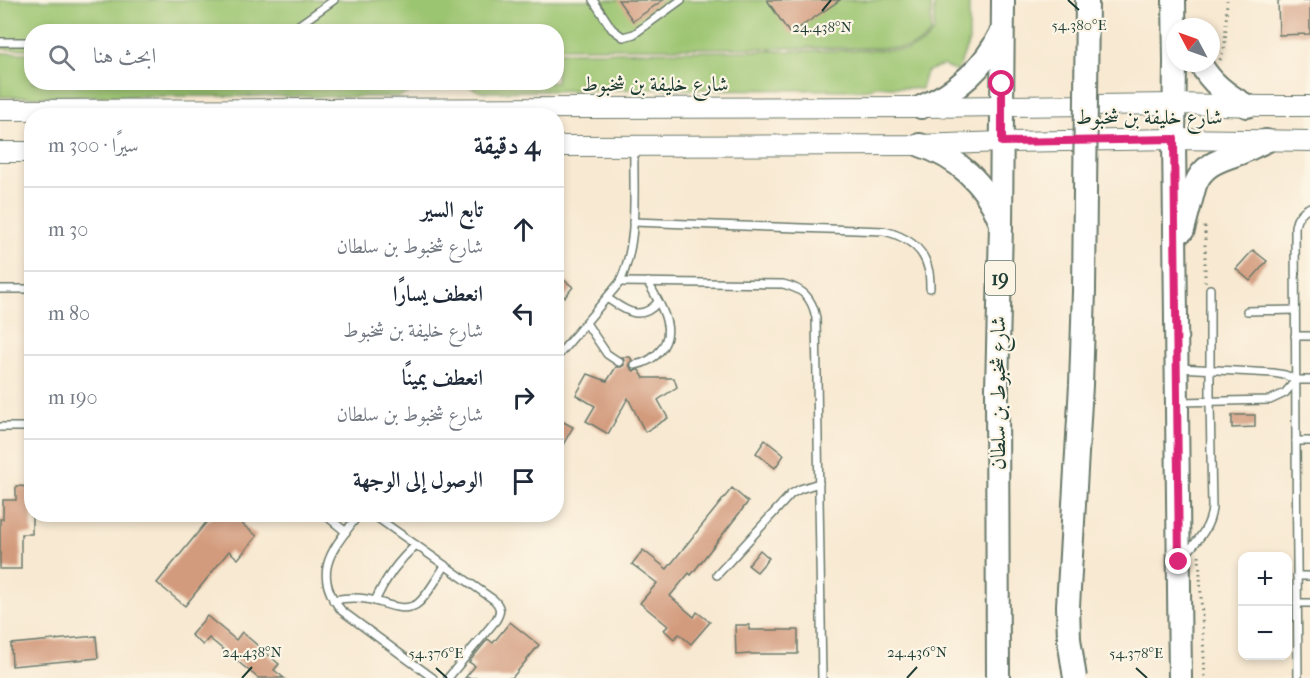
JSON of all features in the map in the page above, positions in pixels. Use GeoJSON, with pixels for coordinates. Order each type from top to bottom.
{"type":"FeatureCollection","features":[{"type":"Feature","properties":{"kind":"main road","name":"شارع شخبوط بن سلطان"},"geometry":{"type":"LineString","coordinates":[[998,678],[997,389],[1003,0]]}},
{"type":"Feature","properties":{"kind":"main road"},"geometry":{"type":"LineString","coordinates":[[1075,678],[1069,639],[1068,606],[1082,350],[1087,0]]}},
{"type":"Feature","properties":{"kind":"main road"},"geometry":{"type":"LineString","coordinates":[[1174,1],[1182,18]]}},
{"type":"Feature","properties":{"kind":"main road"},"geometry":{"type":"LineString","coordinates":[[1174,1],[1174,18]]}},
{"type":"Feature","properties":{"kind":"main road"},"geometry":{"type":"LineString","coordinates":[[921,107],[947,95],[971,76],[989,54],[1003,29]]}},
{"type":"Feature","properties":{"kind":"main road"},"geometry":{"type":"LineString","coordinates":[[1175,72],[1180,678]]}},
{"type":"Feature","properties":{"kind":"main road"},"geometry":{"type":"LineString","coordinates":[[1207,72],[1226,93],[1247,106]]}},
{"type":"Feature","properties":{"kind":"main road","name":"شارع خليفة بن شخبوط"},"geometry":{"type":"LineString","coordinates":[[564,108],[1175,104],[1310,106]]}},
{"type":"Feature","properties":{"kind":"main road","name":"شارع خليفة بن شخبوط"},"geometry":{"type":"LineString","coordinates":[[0,110],[24,110]]}},
{"type":"Feature","properties":{"kind":"main road","name":"شارع خليفة بن شخبوط"},"geometry":{"type":"LineString","coordinates":[[564,146],[920,145],[1174,139],[1310,141]]}},
{"type":"Feature","properties":{"kind":"main road"},"geometry":{"type":"LineString","coordinates":[[1175,266],[1176,253],[1193,191],[1201,174],[1216,161],[1266,141]]}},
{"type":"Feature","properties":{"kind":"main road"},"geometry":{"type":"LineString","coordinates":[[920,145],[941,153],[970,174],[988,197],[1001,225]]}},
{"type":"Feature","properties":{"kind":"main road"},"geometry":{"type":"LineString","coordinates":[[0,152],[24,152]]}},
{"type":"Feature","properties":{"kind":"lane"},"geometry":{"type":"LineString","coordinates":[[300,24],[334,0]]}},
{"type":"Feature","properties":{"kind":"lane"},"geometry":{"type":"LineString","coordinates":[[593,0],[612,29],[623,37],[634,34],[681,0]]}},
{"type":"Feature","properties":{"kind":"lane"},"geometry":{"type":"LineString","coordinates":[[0,42],[24,42]]}},
{"type":"Feature","properties":{"kind":"lane"},"geometry":{"type":"LineString","coordinates":[[564,349],[620,282],[627,268],[631,253],[633,222],[634,145]]}},
{"type":"Feature","properties":{"kind":"lane"},"geometry":{"type":"LineString","coordinates":[[1298,678],[1295,226],[1299,214],[1310,207]]}},
{"type":"Feature","properties":{"kind":"lane"},"geometry":{"type":"LineString","coordinates":[[633,222],[884,231],[907,239],[917,247],[929,268],[930,288]]}},
{"type":"Feature","properties":{"kind":"lane"},"geometry":{"type":"LineString","coordinates":[[620,282],[783,284],[802,291],[814,308],[822,678]]}},
{"type":"Feature","properties":{"kind":"lane"},"geometry":{"type":"LineString","coordinates":[[635,365],[651,360],[666,341],[666,318],[648,282]]}},
{"type":"Feature","properties":{"kind":"lane"},"geometry":{"type":"LineString","coordinates":[[0,290],[24,289]]}},
{"type":"Feature","properties":{"kind":"lane"},"geometry":{"type":"LineString","coordinates":[[1179,562],[1205,531],[1212,516],[1210,289]]}},
{"type":"Feature","properties":{"kind":"lane"},"geometry":{"type":"LineString","coordinates":[[607,298],[633,313],[647,312],[658,302]]}},
{"type":"Feature","properties":{"kind":"lane"},"geometry":{"type":"LineString","coordinates":[[1248,312],[1295,310]]}},
{"type":"Feature","properties":{"kind":"lane"},"geometry":{"type":"LineString","coordinates":[[586,323],[607,354],[619,362]]}},
{"type":"Feature","properties":{"kind":"lane"},"geometry":{"type":"LineString","coordinates":[[1295,336],[1310,336]]}},
{"type":"Feature","properties":{"kind":"lane"},"geometry":{"type":"LineString","coordinates":[[1177,368],[1273,373],[1296,380],[1310,380]]}},
{"type":"Feature","properties":{"kind":"lane"},"geometry":{"type":"LineString","coordinates":[[1177,402],[1270,400],[1285,393],[1296,380]]}},
{"type":"Feature","properties":{"kind":"lane"},"geometry":{"type":"LineString","coordinates":[[0,427],[24,428]]}},
{"type":"Feature","properties":{"kind":"lane"},"geometry":{"type":"LineString","coordinates":[[1296,441],[1310,441]]}},
{"type":"Feature","properties":{"kind":"lane"},"geometry":{"type":"LineString","coordinates":[[717,575],[791,494],[819,483]]}},
{"type":"Feature","properties":{"kind":"lane"},"geometry":{"type":"LineString","coordinates":[[334,522],[346,532]]}},
{"type":"Feature","properties":{"kind":"lane"},"geometry":{"type":"LineString","coordinates":[[353,522],[328,560],[326,574],[333,600],[342,611],[433,678]]}},
{"type":"Feature","properties":{"kind":"lane"},"geometry":{"type":"LineString","coordinates":[[383,522],[494,600],[500,607],[496,620],[448,678]]}},
{"type":"Feature","properties":{"kind":"lane"},"geometry":{"type":"LineString","coordinates":[[375,601],[392,570],[416,545]]}},
{"type":"Feature","properties":{"kind":"lane"},"geometry":{"type":"LineString","coordinates":[[333,600],[354,598],[404,608],[411,606],[422,598],[445,566]]}},
{"type":"Feature","properties":{"kind":"lane"},"geometry":{"type":"LineString","coordinates":[[1297,576],[1310,576]]}},
{"type":"Feature","properties":{"kind":"lane"},"geometry":{"type":"LineString","coordinates":[[1297,603],[1310,603]]}},
{"type":"Feature","properties":{"kind":"path"},"geometry":{"type":"LineString","coordinates":[[1220,60],[1225,46],[1227,0]]}},
{"type":"Feature","properties":{"kind":"green space"},"geometry":{"type":"Polygon","coordinates":[[[0,0],[931,0],[931,33],[920,43],[906,48],[564,48],[564,24],[24,24],[24,49],[0,49],[0,0]]]}},
{"type":"Feature","properties":{"kind":"green space"},"geometry":{"type":"Polygon","coordinates":[[[934,0],[969,0],[969,41],[957,72],[943,65],[926,72],[921,89],[876,86],[870,89],[854,90],[651,89],[481,92],[477,90],[564,90],[564,52],[907,50],[922,44],[934,32],[934,0]]]}},
{"type":"Feature","properties":{"kind":"green space"},"geometry":{"type":"Polygon","coordinates":[[[0,53],[24,53],[24,90],[415,90],[399,97],[0,97],[0,53]]]}},
{"type":"Feature","properties":{"kind":"building"},"geometry":{"type":"Polygon","coordinates":[[[618,0],[663,0],[633,21],[618,0]]]}},
{"type":"Feature","properties":{"kind":"building"},"geometry":{"type":"Polygon","coordinates":[[[767,0],[840,0],[790,34],[767,0]]]}},
{"type":"Feature","properties":{"kind":"building"},"geometry":{"type":"Polygon","coordinates":[[[1278,0],[1310,0],[1310,34],[1279,35],[1278,0]]]}},
{"type":"Feature","properties":{"kind":"building"},"geometry":{"type":"Polygon","coordinates":[[[1253,250],[1267,261],[1250,281],[1236,269],[1253,250]]]}},
{"type":"Feature","properties":{"kind":"building"},"geometry":{"type":"Polygon","coordinates":[[[564,280],[573,287],[564,296],[564,280]]]}},
{"type":"Feature","properties":{"kind":"building"},"geometry":{"type":"Polygon","coordinates":[[[622,357],[630,357],[631,369],[639,370],[644,378],[674,378],[677,387],[658,400],[668,418],[645,432],[628,398],[608,434],[586,421],[595,406],[576,395],[588,374],[607,381],[616,367],[624,365],[622,357]]]}},
{"type":"Feature","properties":{"kind":"building"},"geometry":{"type":"Polygon","coordinates":[[[1232,415],[1255,415],[1255,427],[1232,428],[1232,415]]]}},
{"type":"Feature","properties":{"kind":"building"},"geometry":{"type":"Polygon","coordinates":[[[564,422],[573,427],[564,443],[564,422]]]}},
{"type":"Feature","properties":{"kind":"building"},"geometry":{"type":"Polygon","coordinates":[[[765,440],[784,455],[775,468],[756,453],[765,440]]]}},
{"type":"Feature","properties":{"kind":"building"},"geometry":{"type":"Polygon","coordinates":[[[16,486],[24,486],[24,522],[32,522],[32,534],[21,534],[21,569],[0,569],[0,519],[3,519],[3,500],[16,500],[16,486]]]}},
{"type":"Feature","properties":{"kind":"building"},"geometry":{"type":"Polygon","coordinates":[[[732,488],[748,502],[691,575],[689,573],[670,596],[694,617],[697,612],[710,622],[691,644],[679,634],[674,639],[664,630],[668,626],[640,603],[657,583],[632,564],[643,550],[667,569],[732,488]]]}},
{"type":"Feature","properties":{"kind":"building"},"geometry":{"type":"Polygon","coordinates":[[[207,522],[244,522],[242,524],[257,536],[238,559],[229,551],[185,606],[157,583],[207,522]]]}},
{"type":"Feature","properties":{"kind":"building"},"geometry":{"type":"Polygon","coordinates":[[[760,550],[769,558],[757,572],[748,565],[760,550]]]}},
{"type":"Feature","properties":{"kind":"building"},"geometry":{"type":"Polygon","coordinates":[[[207,616],[236,640],[242,632],[279,664],[274,670],[284,678],[258,678],[209,638],[203,645],[191,635],[207,616]]]}},
{"type":"Feature","properties":{"kind":"building"},"geometry":{"type":"Polygon","coordinates":[[[510,622],[539,645],[512,678],[465,678],[475,666],[469,662],[488,639],[493,643],[510,622]]]}},
{"type":"Feature","properties":{"kind":"building"},"geometry":{"type":"Polygon","coordinates":[[[735,625],[749,625],[749,630],[798,630],[798,654],[736,655],[735,625]]]}},
{"type":"Feature","properties":{"kind":"building"},"geometry":{"type":"Polygon","coordinates":[[[96,636],[98,658],[12,666],[11,644],[96,636]]]}},
{"type":"Feature","properties":{"kind":"route"},"geometry":{"type":"LineString","coordinates":[[1002,84],[1002,142],[1174,139],[1179,562]]}}]}
